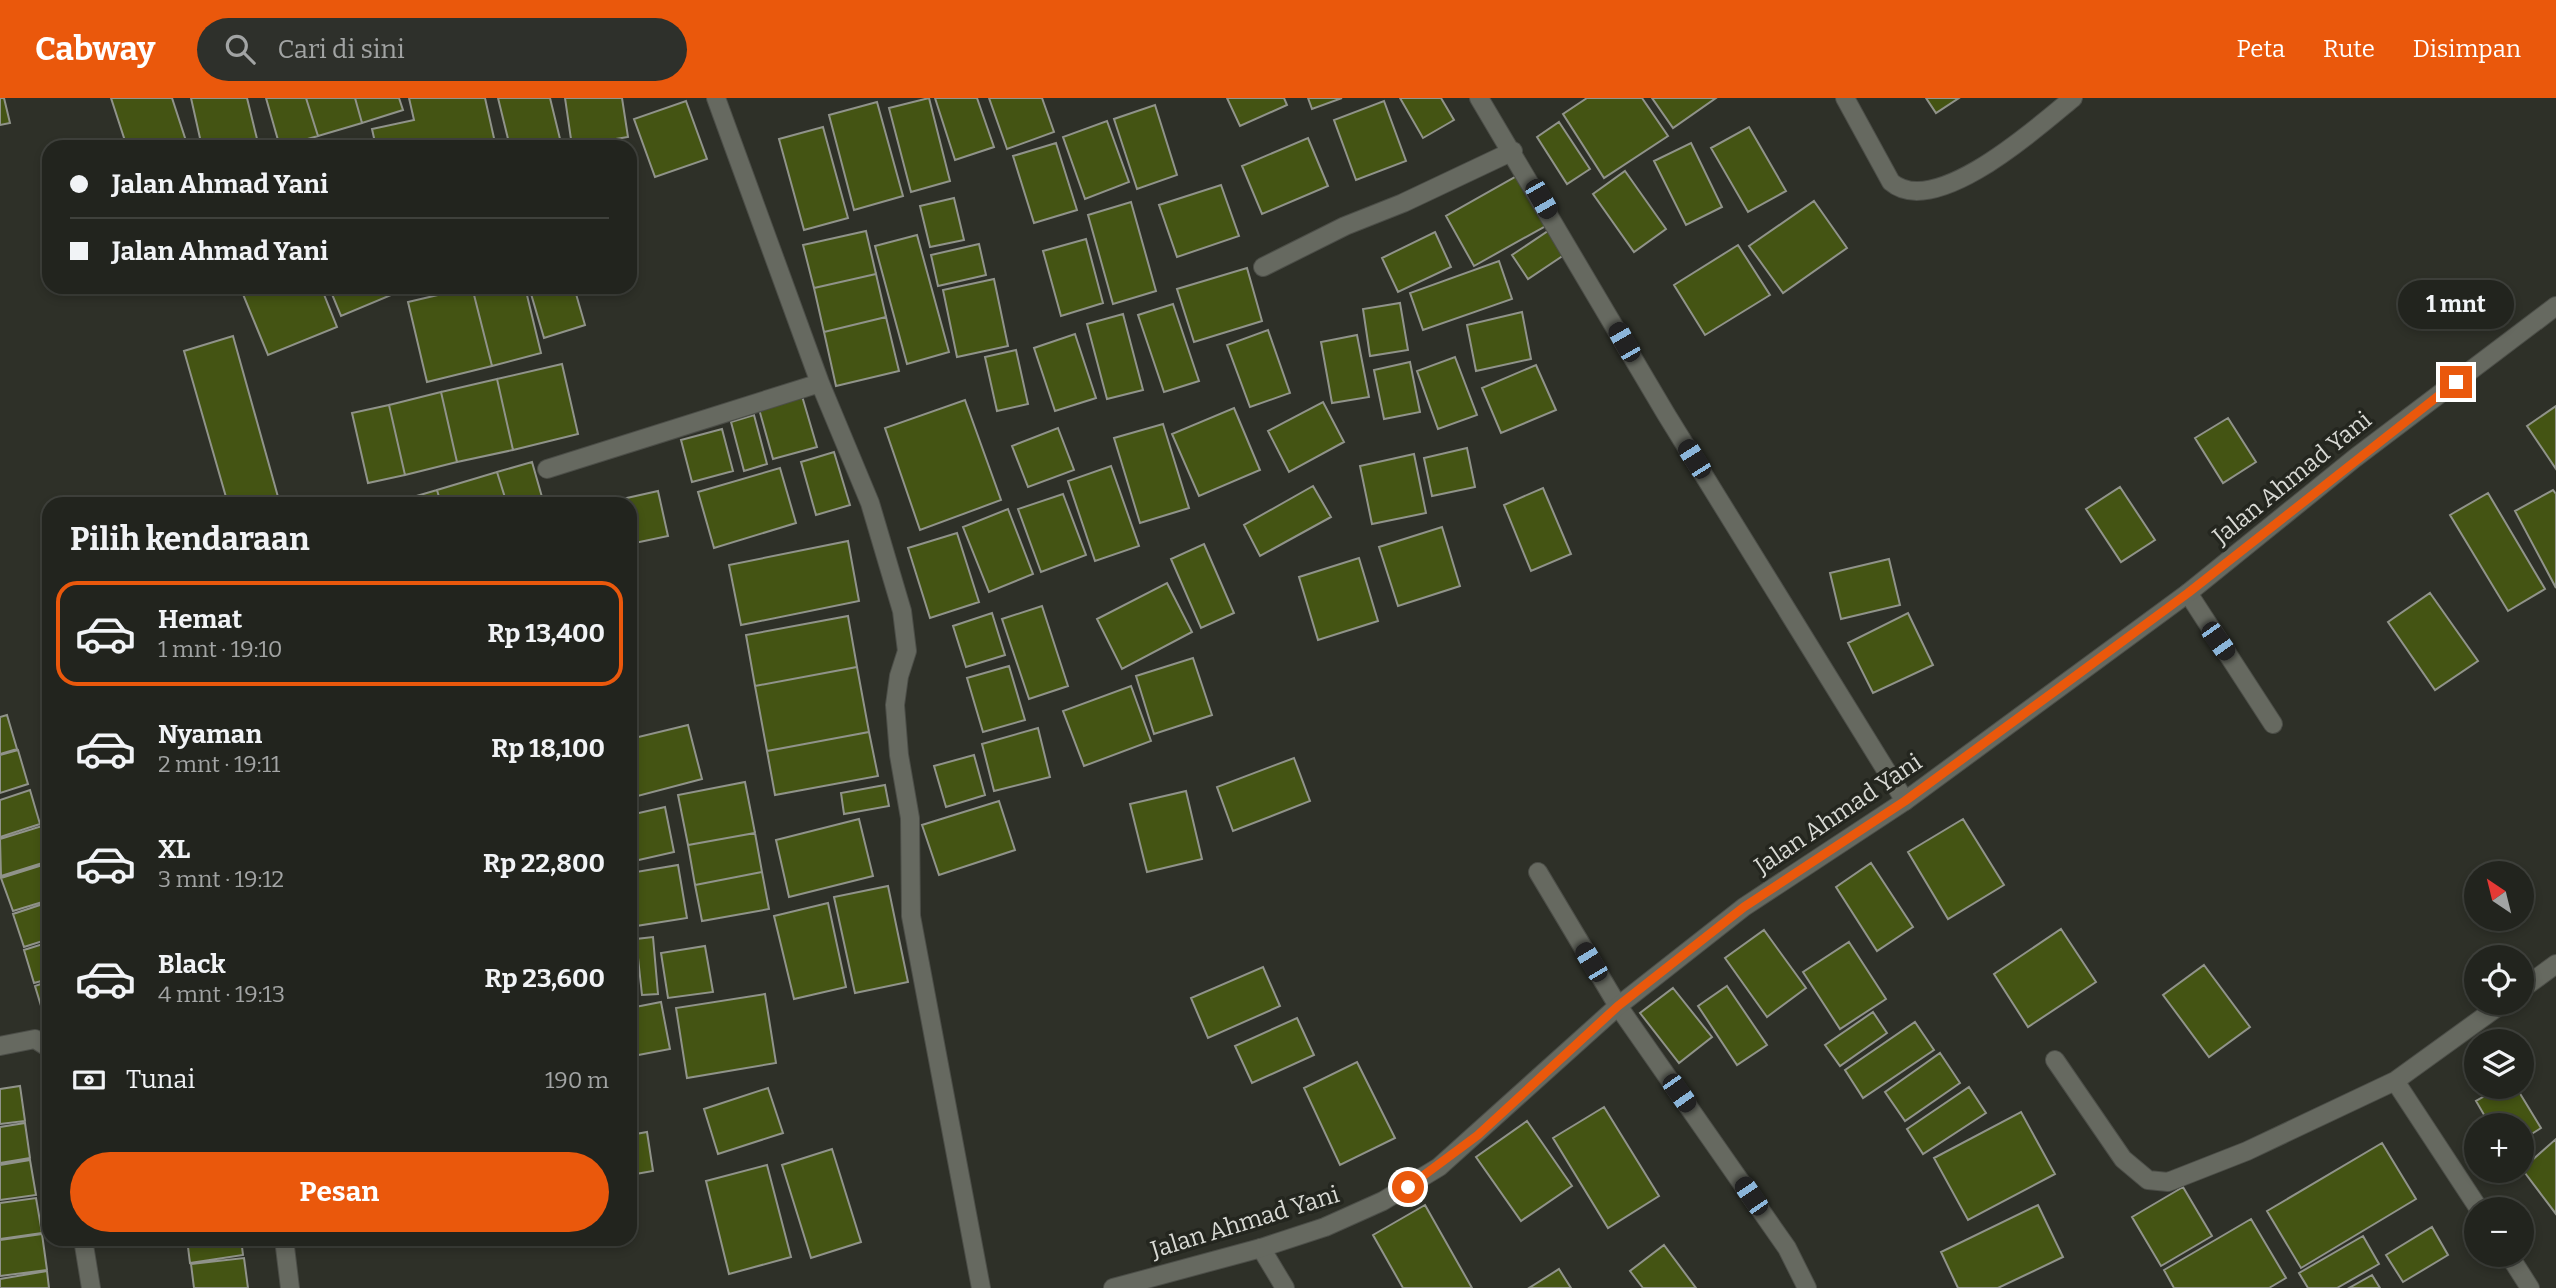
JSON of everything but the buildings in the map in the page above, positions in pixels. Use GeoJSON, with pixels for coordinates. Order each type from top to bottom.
{"type":"FeatureCollection","features":[{"type":"Feature","properties":{"kind":"street"},"geometry":{"type":"LineString","coordinates":[[716,98],[820,383],[870,503],[902,611],[907,651],[899,676],[895,705],[899,755],[910,818],[911,916],[982,1288]]}},
{"type":"Feature","properties":{"kind":"street"},"geometry":{"type":"LineString","coordinates":[[1479,98],[1513,151],[1666,414],[1905,801]]}},
{"type":"Feature","properties":{"kind":"street"},"geometry":{"type":"LineString","coordinates":[[1845,98],[1891,182],[1904,191],[1923,193],[1992,164],[2073,98]]}},
{"type":"Feature","properties":{"kind":"street"},"geometry":{"type":"LineString","coordinates":[[1262,267],[1345,226],[1404,203],[1513,151]]}},
{"type":"Feature","properties":{"kind":"street","name":"Jalan Ahmad Yani"},"geometry":{"type":"LineString","coordinates":[[1113,1288],[1261,1248],[1325,1227],[1373,1205],[1439,1167],[1618,1006],[1744,907],[1905,801],[2188,593],[2355,458],[2556,306]]}},
{"type":"Feature","properties":{"kind":"street"},"geometry":{"type":"LineString","coordinates":[[547,469],[820,383]]}},
{"type":"Feature","properties":{"kind":"street"},"geometry":{"type":"LineString","coordinates":[[2188,593],[2273,724]]}},
{"type":"Feature","properties":{"kind":"street"},"geometry":{"type":"LineString","coordinates":[[1538,873],[1618,1006],[1787,1248],[1807,1288]]}},
{"type":"Feature","properties":{"kind":"street"},"geometry":{"type":"LineString","coordinates":[[2534,980],[2556,964]]}},
{"type":"Feature","properties":{"kind":"street"},"geometry":{"type":"LineString","coordinates":[[2054,1060],[2123,1158],[2138,1174],[2159,1183],[2168,1182],[2247,1151],[2395,1081],[2486,1015]]}},
{"type":"Feature","properties":{"kind":"street"},"geometry":{"type":"LineString","coordinates":[[0,1046],[35,1039],[42,1044]]}},
{"type":"Feature","properties":{"kind":"street"},"geometry":{"type":"LineString","coordinates":[[2395,1081],[2471,1197]]}},
{"type":"Feature","properties":{"kind":"street"},"geometry":{"type":"LineString","coordinates":[[84,1246],[91,1288]]}},
{"type":"Feature","properties":{"kind":"street"},"geometry":{"type":"LineString","coordinates":[[285,1246],[290,1288]]}},
{"type":"Feature","properties":{"kind":"street"},"geometry":{"type":"LineString","coordinates":[[1261,1248],[1285,1288]]}},
{"type":"Feature","properties":{"kind":"street"},"geometry":{"type":"LineString","coordinates":[[2517,1267],[2530,1288]]}},
{"type":"Feature","properties":{"kind":"route"},"geometry":{"type":"LineString","coordinates":[[1408,1187],[1439,1167],[1478,1135],[1618,1006],[1744,907],[1905,801],[2066,683],[2188,593],[2355,458],[2456,382]]}}]}
